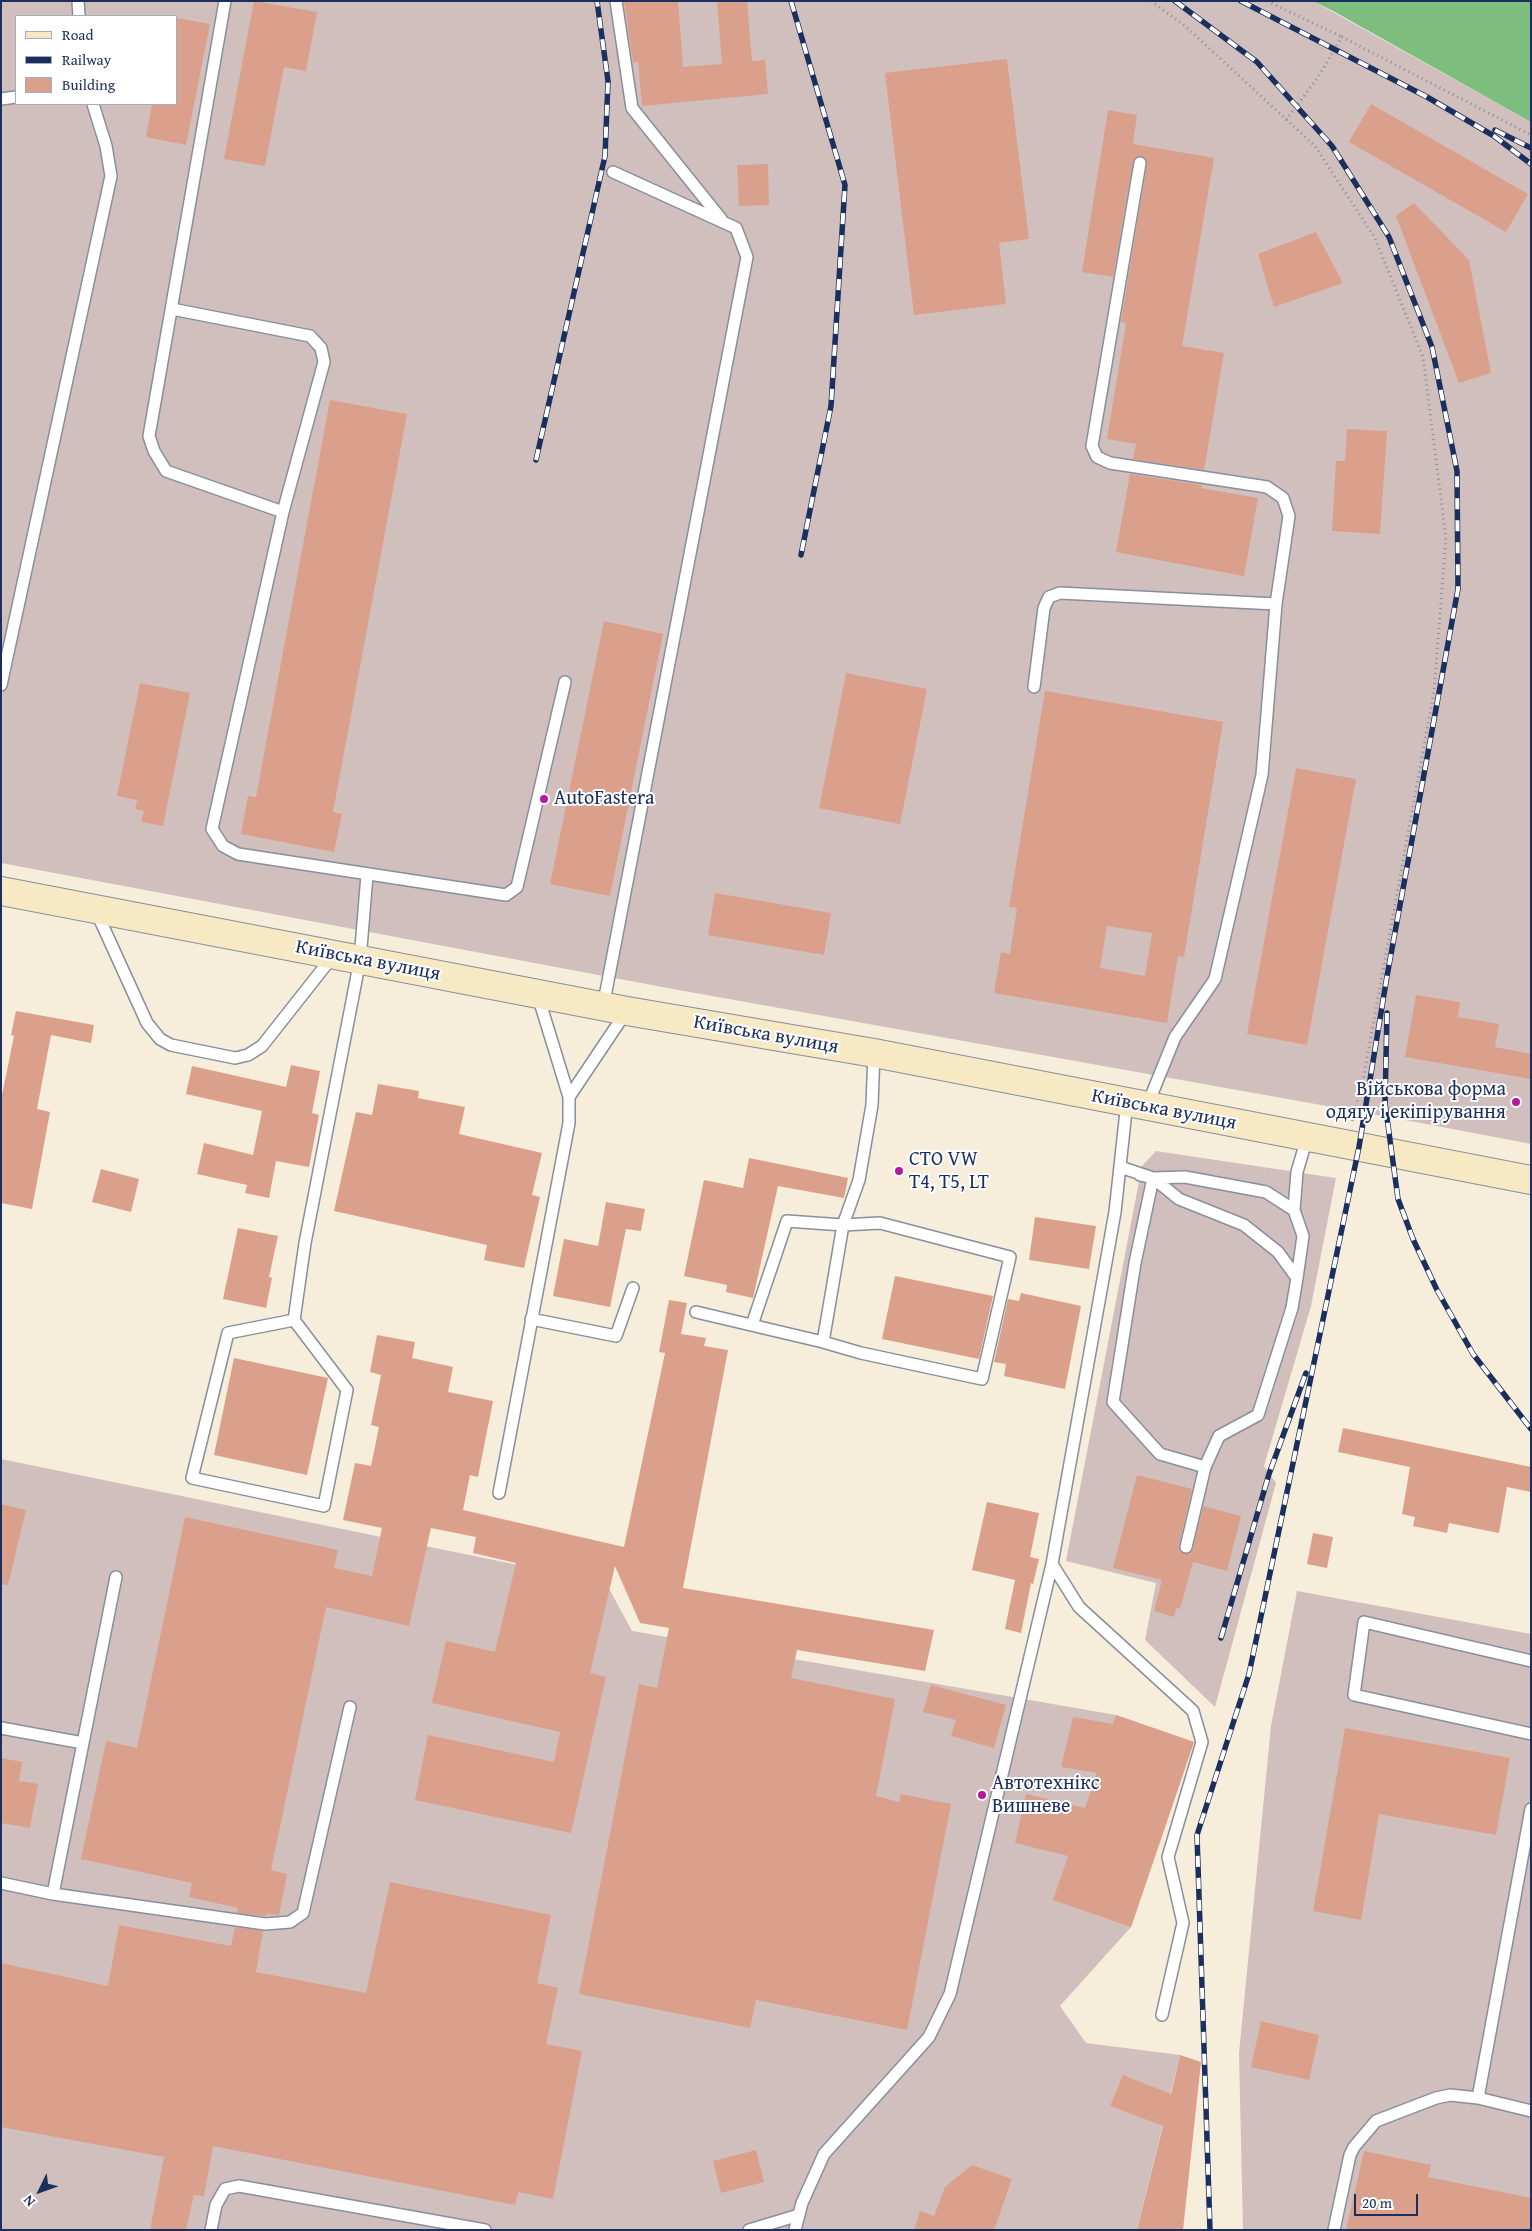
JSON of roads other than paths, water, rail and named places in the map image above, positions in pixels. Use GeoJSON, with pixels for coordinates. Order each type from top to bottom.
{"type":"FeatureCollection","features":[{"type":"Feature","properties":{"kind":"main road","name":"Київська вулиця"},"geometry":{"type":"LineString","coordinates":[[1,891],[615,1009],[874,1053],[1531,1180]]}},
{"type":"Feature","properties":{"kind":"lane"},"geometry":{"type":"LineString","coordinates":[[78,1],[79,15]]}},
{"type":"Feature","properties":{"kind":"lane"},"geometry":{"type":"LineString","coordinates":[[226,1],[149,436],[154,451],[166,471],[283,512]]}},
{"type":"Feature","properties":{"kind":"lane"},"geometry":{"type":"LineString","coordinates":[[616,1],[632,108],[723,222]]}},
{"type":"Feature","properties":{"kind":"lane"},"geometry":{"type":"LineString","coordinates":[[1,99],[15,97]]}},
{"type":"Feature","properties":{"kind":"lane"},"geometry":{"type":"LineString","coordinates":[[1,685],[112,176],[106,146],[93,105]]}},
{"type":"Feature","properties":{"kind":"lane"},"geometry":{"type":"LineString","coordinates":[[795,2230],[802,2202],[824,2154],[929,2037],[950,1994],[1052,1564],[1115,1212],[1120,1167],[1137,1104],[1175,1037],[1215,980],[1262,775],[1276,604],[1289,516],[1283,498],[1267,487],[1110,463],[1097,457],[1092,446],[1140,163]]}},
{"type":"Feature","properties":{"kind":"lane"},"geometry":{"type":"LineString","coordinates":[[569,1098],[615,1009],[748,257],[736,228],[613,172]]}},
{"type":"Feature","properties":{"kind":"lane"},"geometry":{"type":"LineString","coordinates":[[172,309],[310,336],[321,348],[324,362],[283,512],[212,829],[223,846],[238,854],[506,895],[517,887],[565,682]]}},
{"type":"Feature","properties":{"kind":"lane"},"geometry":{"type":"LineString","coordinates":[[1034,687],[1044,608],[1049,597],[1060,593],[1276,604]]}},
{"type":"Feature","properties":{"kind":"lane"},"geometry":{"type":"LineString","coordinates":[[294,1320],[228,1333],[192,1478],[324,1506],[347,1390],[294,1320],[347,957],[368,875]]}},
{"type":"Feature","properties":{"kind":"lane"},"geometry":{"type":"LineString","coordinates":[[96,909],[147,1023],[160,1039],[171,1045],[235,1058],[248,1055],[262,1046],[347,957]]}},
{"type":"Feature","properties":{"kind":"lane"},"geometry":{"type":"LineString","coordinates":[[499,1493],[568,1122],[569,1098],[538,994]]}},
{"type":"Feature","properties":{"kind":"lane"},"geometry":{"type":"LineString","coordinates":[[823,1342],[844,1226],[859,1180],[872,1105],[874,1053]]}},
{"type":"Feature","properties":{"kind":"lane"},"geometry":{"type":"LineString","coordinates":[[1186,1547],[1206,1467],[1218,1436],[1258,1415],[1292,1308],[1302,1236],[1294,1210],[1297,1172],[1307,1138]]}},
{"type":"Feature","properties":{"kind":"lane"},"geometry":{"type":"LineString","coordinates":[[1120,1167],[1153,1178],[1185,1177],[1266,1192],[1294,1210]]}},
{"type":"Feature","properties":{"kind":"lane"},"geometry":{"type":"LineString","coordinates":[[1153,1178],[1178,1199],[1244,1226],[1278,1252],[1297,1278]]}},
{"type":"Feature","properties":{"kind":"lane"},"geometry":{"type":"LineString","coordinates":[[1153,1178],[1135,1263],[1113,1402],[1160,1454],[1206,1467]]}},
{"type":"Feature","properties":{"kind":"lane"},"geometry":{"type":"LineString","coordinates":[[696,1312],[823,1342],[861,1353],[982,1378],[1010,1257],[880,1223],[844,1226],[787,1221],[752,1325]]}},
{"type":"Feature","properties":{"kind":"lane"},"geometry":{"type":"LineString","coordinates":[[532,1319],[616,1336],[632,1288]]}},
{"type":"Feature","properties":{"kind":"lane"},"geometry":{"type":"LineString","coordinates":[[1052,1564],[1079,1607],[1194,1711],[1202,1742],[1168,1858],[1183,1923],[1162,2015]]}},
{"type":"Feature","properties":{"kind":"lane"},"geometry":{"type":"LineString","coordinates":[[53,1894],[116,1578]]}},
{"type":"Feature","properties":{"kind":"lane"},"geometry":{"type":"LineString","coordinates":[[1531,1661],[1364,1622],[1354,1695],[1531,1734]]}},
{"type":"Feature","properties":{"kind":"lane"},"geometry":{"type":"LineString","coordinates":[[1,1883],[53,1894],[265,1924],[290,1922],[302,1913],[350,1707]]}},
{"type":"Feature","properties":{"kind":"lane"},"geometry":{"type":"LineString","coordinates":[[1,1728],[83,1743]]}},
{"type":"Feature","properties":{"kind":"lane"},"geometry":{"type":"LineString","coordinates":[[1478,2098],[1531,1809]]}},
{"type":"Feature","properties":{"kind":"lane"},"geometry":{"type":"LineString","coordinates":[[1334,2230],[1350,2155],[1354,2146],[1376,2122],[1436,2098],[1450,2095],[1478,2098],[1531,2112]]}},
{"type":"Feature","properties":{"kind":"lane"},"geometry":{"type":"LineString","coordinates":[[211,2230],[216,2205],[224,2190],[240,2186],[485,2230]]}},
{"type":"Feature","properties":{"kind":"lane"},"geometry":{"type":"LineString","coordinates":[[749,2230],[799,2215]]}},
{"type":"Feature","properties":{"kind":"railway"},"geometry":{"type":"LineString","coordinates":[[536,460],[605,156],[608,81],[597,1]]}},
{"type":"Feature","properties":{"kind":"railway"},"geometry":{"type":"LineString","coordinates":[[791,1],[845,185],[831,406],[801,555]]}},
{"type":"Feature","properties":{"kind":"railway"},"geometry":{"type":"LineString","coordinates":[[1175,1],[1257,62],[1332,146],[1389,237],[1432,347],[1457,471],[1458,589],[1387,976],[1359,1147],[1249,1674],[1197,1835],[1210,2230]]}},
{"type":"Feature","properties":{"kind":"railway"},"geometry":{"type":"LineString","coordinates":[[1241,1],[1427,97],[1494,136],[1531,164]]}},
{"type":"Feature","properties":{"kind":"railway"},"geometry":{"type":"LineString","coordinates":[[1495,130],[1531,148]]}},
{"type":"Feature","properties":{"kind":"railway"},"geometry":{"type":"LineString","coordinates":[[1387,1013],[1385,1103],[1398,1199],[1413,1239],[1437,1290],[1473,1354],[1531,1429]]}},
{"type":"Feature","properties":{"kind":"railway"},"geometry":{"type":"LineString","coordinates":[[1221,1638],[1269,1474],[1306,1373]]}},
{"type":"Feature","properties":{"kind":"place","name":"AutoFastera"},"geometry":{"type":"Point","coordinates":[544,799]}},
{"type":"Feature","properties":{"kind":"place","name":"Військова форма одягу і екіпірування"},"geometry":{"type":"Point","coordinates":[1516,1102]}},
{"type":"Feature","properties":{"kind":"place","name":"СТО VW T4, T5, LT"},"geometry":{"type":"Point","coordinates":[899,1171]}},
{"type":"Feature","properties":{"kind":"place","name":"Автотехнікс Вишневе"},"geometry":{"type":"Point","coordinates":[982,1795]}}]}
